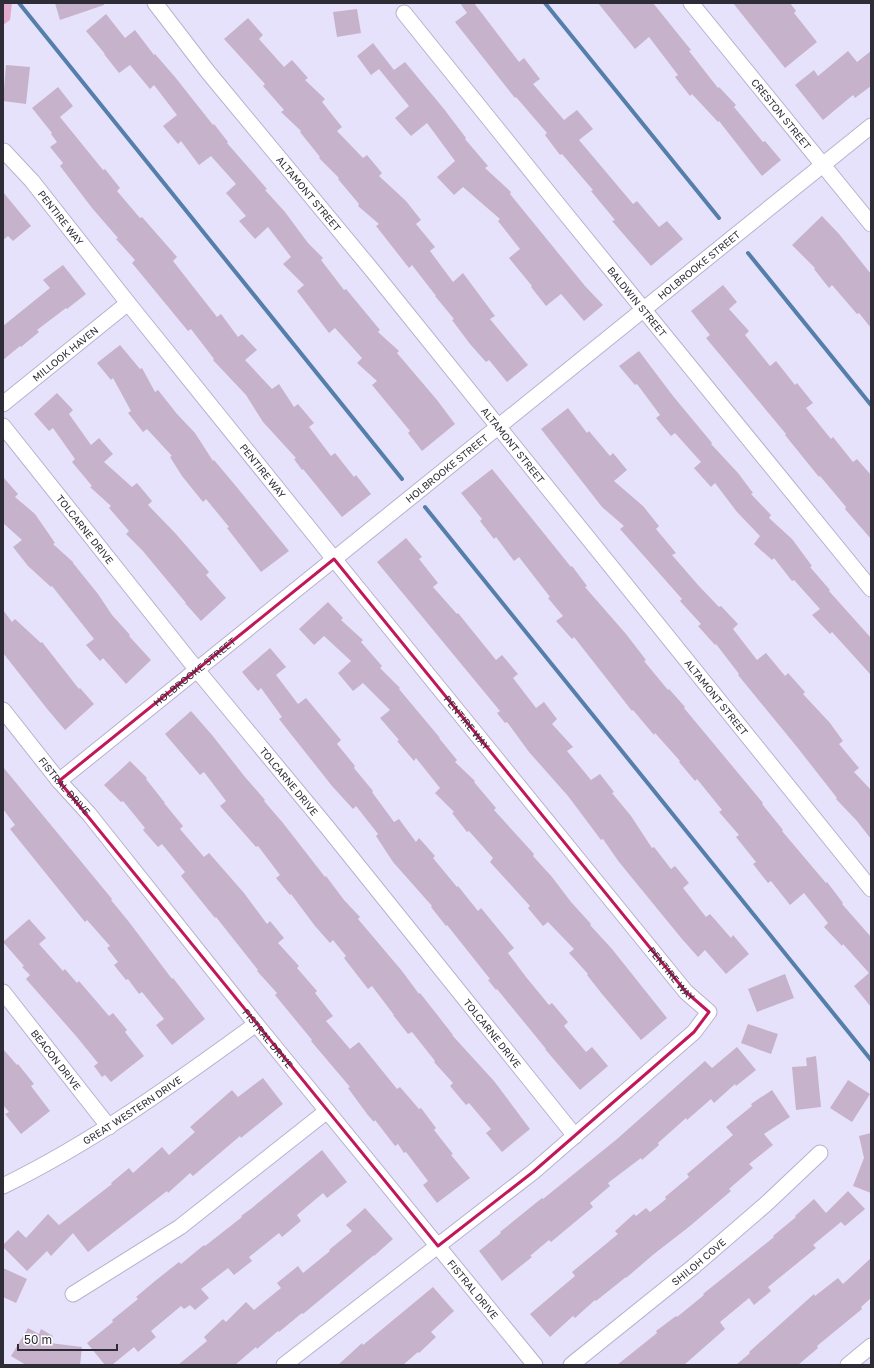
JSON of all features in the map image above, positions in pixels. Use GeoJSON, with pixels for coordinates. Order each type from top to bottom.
{"type":"FeatureCollection","features":[{"type":"Feature","properties":{"kind":"street","name":"ALTAMONT STREET"},"geometry":{"type":"LineString","coordinates":[[155,3],[208,72],[376,276],[871,889]]}},
{"type":"Feature","properties":{"kind":"street","name":"CRESTON STREET"},"geometry":{"type":"LineString","coordinates":[[691,3],[871,224]]}},
{"type":"Feature","properties":{"kind":"street","name":"BALDWIN STREET"},"geometry":{"type":"LineString","coordinates":[[404,13],[643,310],[871,589]]}},
{"type":"Feature","properties":{"kind":"street","name":"HOLBROOKE STREET"},"geometry":{"type":"LineString","coordinates":[[59,781],[871,126]]}},
{"type":"Feature","properties":{"kind":"street","name":"PENTIRE WAY"},"geometry":{"type":"LineString","coordinates":[[4,152],[32,181],[334,559],[681,986],[709,1012],[694,1032],[533,1172],[284,1365]]}},
{"type":"Feature","properties":{"kind":"street","name":"MILLOOK HAVEN"},"geometry":{"type":"LineString","coordinates":[[3,404],[128,303]]}},
{"type":"Feature","properties":{"kind":"street","name":"TOLCARNE DRIVE"},"geometry":{"type":"LineString","coordinates":[[3,426],[197,670],[332,834],[575,1136]]}},
{"type":"Feature","properties":{"kind":"street","name":"FISTRAL DRIVE"},"geometry":{"type":"LineString","coordinates":[[3,710],[256,1024],[535,1365]]}},
{"type":"Feature","properties":{"kind":"street","name":"BEACON DRIVE"},"geometry":{"type":"LineString","coordinates":[[3,992],[109,1127]]}},
{"type":"Feature","properties":{"kind":"street","name":"GREAT WESTERN DRIVE"},"geometry":{"type":"LineString","coordinates":[[3,1186],[109,1127],[186,1075],[256,1024]]}},
{"type":"Feature","properties":{"kind":"street"},"geometry":{"type":"LineString","coordinates":[[73,1294],[180,1227],[328,1111]]}},
{"type":"Feature","properties":{"kind":"street","name":"SHILOH COVE"},"geometry":{"type":"LineString","coordinates":[[571,1365],[693,1267],[761,1209],[820,1153]]}},
{"type":"Feature","properties":{"kind":"street"},"geometry":{"type":"LineString","coordinates":[[848,1365],[871,1346]]}},
{"type":"Feature","properties":{"kind":"highlighted area"},"geometry":{"type":"Polygon","coordinates":[[[334,559],[686,992],[709,1012],[694,1032],[533,1172],[438,1246],[59,781],[334,559]]]}},
{"type":"Feature","properties":{"kind":"shaded area"},"geometry":{"type":"Polygon","coordinates":[[[3,3],[12,3],[10,20],[3,25],[3,3]]]}},
{"type":"Feature","properties":{"kind":"building"},"geometry":{"type":"Polygon","coordinates":[[[55,3],[104,3],[104,5],[60,20],[55,3]]]}},
{"type":"Feature","properties":{"kind":"building"},"geometry":{"type":"Polygon","coordinates":[[[460,3],[474,3],[519,62],[524,58],[540,79],[533,84],[564,120],[577,110],[593,129],[579,140],[633,204],[637,201],[659,227],[667,221],[683,239],[651,266],[612,221],[615,220],[591,191],[593,190],[562,154],[560,155],[545,135],[547,133],[516,97],[515,98],[455,22],[467,13],[460,3]]]}},
{"type":"Feature","properties":{"kind":"building"},"geometry":{"type":"Polygon","coordinates":[[[598,3],[653,3],[691,50],[689,51],[718,88],[719,87],[736,105],[734,107],[763,142],[765,141],[781,160],[762,176],[719,121],[718,122],[692,94],[690,96],[675,77],[678,75],[649,37],[635,49],[598,3]]]}},
{"type":"Feature","properties":{"kind":"building"},"geometry":{"type":"Polygon","coordinates":[[[733,3],[790,3],[796,11],[794,13],[817,42],[785,68],[733,3]]]}},
{"type":"Feature","properties":{"kind":"building"},"geometry":{"type":"Polygon","coordinates":[[[357,9],[361,33],[337,37],[333,12],[357,9]]]}},
{"type":"Feature","properties":{"kind":"building"},"geometry":{"type":"Polygon","coordinates":[[[106,14],[125,38],[135,30],[154,55],[155,54],[175,77],[213,125],[214,124],[228,142],[227,143],[267,189],[265,190],[285,212],[308,243],[323,258],[321,260],[344,290],[346,289],[380,330],[378,332],[399,351],[397,353],[437,400],[455,424],[422,451],[408,433],[410,431],[372,385],[377,381],[357,363],[362,358],[335,328],[329,333],[297,291],[304,285],[283,264],[291,257],[268,227],[255,239],[239,221],[246,216],[226,193],[236,184],[211,156],[199,165],[181,141],[178,144],[163,126],[177,115],[154,85],[150,89],[130,65],[119,73],[86,31],[106,14]]]}},
{"type":"Feature","properties":{"kind":"building"},"geometry":{"type":"Polygon","coordinates":[[[248,18],[263,35],[259,39],[284,67],[292,60],[308,78],[305,80],[325,99],[322,102],[342,127],[337,131],[363,158],[367,155],[382,173],[379,176],[406,201],[421,220],[416,224],[435,247],[430,251],[453,282],[463,273],[495,316],[490,319],[528,365],[507,382],[489,360],[486,362],[470,344],[452,320],[454,319],[412,265],[409,268],[376,226],[379,224],[358,206],[359,204],[338,179],[339,178],[319,158],[320,157],[300,132],[301,131],[281,112],[284,110],[263,86],[265,84],[224,39],[248,18]]]}},
{"type":"Feature","properties":{"kind":"building"},"geometry":{"type":"Polygon","coordinates":[[[373,43],[394,70],[405,62],[488,166],[485,168],[511,192],[510,194],[585,286],[603,305],[584,321],[561,294],[546,306],[509,258],[520,249],[498,221],[500,219],[463,187],[454,195],[437,177],[455,161],[427,123],[411,136],[395,118],[409,106],[379,69],[371,75],[357,56],[373,43]]]}},
{"type":"Feature","properties":{"kind":"building"},"geometry":{"type":"Polygon","coordinates":[[[848,51],[857,62],[871,51],[871,86],[855,98],[853,95],[823,120],[795,85],[814,70],[818,76],[848,51]]]}},
{"type":"Feature","properties":{"kind":"building"},"geometry":{"type":"Polygon","coordinates":[[[6,65],[30,67],[26,104],[3,101],[6,65]]]}},
{"type":"Feature","properties":{"kind":"building"},"geometry":{"type":"Polygon","coordinates":[[[58,87],[73,106],[60,117],[103,170],[105,169],[120,188],[117,191],[177,257],[173,261],[217,317],[221,314],[238,337],[242,334],[257,350],[245,360],[272,389],[279,384],[294,407],[298,404],[314,423],[309,427],[331,456],[335,453],[354,477],[356,475],[371,494],[342,517],[303,469],[302,470],[294,459],[296,458],[263,422],[246,395],[213,360],[214,359],[191,329],[188,331],[132,263],[135,260],[116,239],[118,238],[92,208],[60,166],[63,163],[50,147],[57,142],[51,134],[52,133],[32,108],[58,87]]]}},
{"type":"Feature","properties":{"kind":"building"},"geometry":{"type":"Polygon","coordinates":[[[3,192],[31,226],[13,241],[8,236],[3,240],[3,192]]]}},
{"type":"Feature","properties":{"kind":"building"},"geometry":{"type":"Polygon","coordinates":[[[822,216],[839,234],[871,274],[871,328],[832,285],[829,288],[814,269],[815,268],[792,245],[822,216]]]}},
{"type":"Feature","properties":{"kind":"building"},"geometry":{"type":"Polygon","coordinates":[[[63,265],[86,294],[37,330],[39,332],[3,360],[3,326],[50,288],[43,280],[63,265]]]}},
{"type":"Feature","properties":{"kind":"building"},"geometry":{"type":"Polygon","coordinates":[[[723,285],[737,302],[729,309],[749,331],[745,335],[770,366],[776,361],[795,385],[797,383],[813,403],[806,408],[831,439],[833,437],[853,462],[857,459],[871,475],[871,539],[706,338],[710,335],[691,311],[723,285]]]}},
{"type":"Feature","properties":{"kind":"building"},"geometry":{"type":"Polygon","coordinates":[[[120,345],[140,369],[142,368],[155,392],[158,390],[177,414],[195,433],[213,461],[214,460],[289,551],[261,572],[227,528],[229,527],[206,499],[203,502],[182,476],[170,457],[172,456],[147,429],[143,432],[128,413],[131,411],[113,378],[111,380],[97,363],[120,345]]]}},
{"type":"Feature","properties":{"kind":"building"},"geometry":{"type":"Polygon","coordinates":[[[639,351],[673,396],[712,443],[711,444],[738,473],[753,493],[751,494],[771,515],[769,518],[792,539],[812,566],[810,567],[830,590],[829,591],[871,638],[871,675],[832,632],[830,634],[812,615],[820,609],[794,580],[792,581],[774,558],[772,560],[754,544],[760,536],[737,512],[715,483],[711,487],[694,468],[701,462],[675,433],[671,436],[656,418],[660,415],[637,384],[635,385],[619,366],[639,351]]]}},
{"type":"Feature","properties":{"kind":"building"},"geometry":{"type":"Polygon","coordinates":[[[57,393],[73,410],[69,414],[91,445],[99,438],[113,454],[104,462],[132,487],[137,483],[152,501],[148,505],[209,572],[206,575],[226,598],[201,621],[142,550],[126,534],[129,531],[109,508],[111,506],[90,487],[92,486],[72,462],[75,459],[53,428],[49,431],[34,414],[57,393]]]}},
{"type":"Feature","properties":{"kind":"building"},"geometry":{"type":"Polygon","coordinates":[[[568,408],[587,433],[589,431],[610,456],[613,453],[627,470],[614,481],[643,506],[659,526],[656,529],[676,553],[672,555],[719,607],[721,606],[738,624],[733,629],[757,660],[766,653],[785,676],[788,673],[805,692],[803,694],[830,723],[843,741],[839,744],[859,768],[854,772],[871,790],[871,839],[857,821],[836,799],[837,798],[797,747],[738,675],[739,674],[716,644],[715,645],[698,626],[701,624],[680,601],[682,599],[620,529],[624,526],[602,507],[541,429],[568,408]]]}},
{"type":"Feature","properties":{"kind":"building"},"geometry":{"type":"Polygon","coordinates":[[[492,469],[571,567],[572,566],[587,586],[585,587],[626,634],[646,660],[644,661],[668,690],[669,689],[685,707],[684,708],[763,803],[762,804],[783,830],[782,831],[826,883],[827,882],[843,903],[842,904],[871,937],[871,1007],[854,986],[869,973],[843,944],[842,946],[824,927],[828,923],[804,893],[790,905],[771,881],[768,883],[753,864],[756,862],[736,837],[739,835],[719,812],[722,810],[697,779],[695,781],[679,762],[680,761],[655,733],[654,735],[633,710],[632,711],[574,637],[572,639],[556,621],[563,616],[548,598],[550,597],[519,557],[514,561],[496,537],[494,539],[480,521],[482,519],[461,493],[492,469]]]}},
{"type":"Feature","properties":{"kind":"building"},"geometry":{"type":"Polygon","coordinates":[[[3,477],[18,494],[15,497],[35,514],[55,543],[53,544],[73,562],[112,615],[151,660],[126,684],[103,658],[100,661],[86,645],[94,639],[52,586],[51,587],[28,566],[13,547],[22,540],[3,523],[3,477]]]}},
{"type":"Feature","properties":{"kind":"building"},"geometry":{"type":"Polygon","coordinates":[[[406,538],[422,557],[419,559],[438,583],[433,587],[457,614],[458,613],[496,660],[502,655],[518,674],[513,678],[536,708],[544,702],[557,719],[552,724],[573,747],[567,751],[591,780],[600,774],[614,792],[612,793],[631,816],[652,848],[654,847],[671,869],[675,866],[689,883],[683,888],[706,917],[710,914],[731,938],[733,935],[749,954],[726,974],[705,950],[698,957],[682,939],[619,862],[603,839],[601,840],[568,796],[529,752],[507,722],[505,723],[497,713],[500,711],[377,562],[406,538]]]}},
{"type":"Feature","properties":{"kind":"building"},"geometry":{"type":"Polygon","coordinates":[[[328,602],[343,618],[341,620],[363,640],[361,642],[382,666],[380,668],[400,688],[399,689],[440,738],[457,760],[455,762],[475,781],[474,782],[496,808],[494,810],[534,854],[533,856],[591,924],[590,925],[612,949],[667,1018],[641,1040],[602,994],[587,975],[588,974],[569,953],[574,949],[548,922],[543,926],[528,908],[530,906],[490,862],[493,858],[469,831],[467,832],[452,813],[454,812],[435,793],[440,788],[416,758],[414,761],[397,741],[399,740],[380,718],[390,710],[363,683],[353,691],[338,673],[351,661],[324,636],[314,645],[299,629],[328,602]]]}},
{"type":"Feature","properties":{"kind":"building"},"geometry":{"type":"Polygon","coordinates":[[[3,610],[12,622],[15,619],[41,643],[42,642],[79,689],[80,688],[94,704],[65,730],[3,653],[3,610]]]}},
{"type":"Feature","properties":{"kind":"building"},"geometry":{"type":"Polygon","coordinates":[[[270,648],[286,667],[276,675],[298,704],[306,698],[341,740],[337,744],[355,766],[354,768],[373,791],[372,792],[394,822],[399,819],[416,842],[419,838],[435,856],[433,858],[478,911],[481,908],[514,948],[508,953],[526,977],[549,1005],[552,1003],[568,1022],[564,1026],[586,1052],[592,1047],[608,1066],[580,1090],[497,989],[496,990],[488,980],[490,979],[447,925],[446,926],[431,907],[432,906],[393,862],[376,836],[378,834],[356,806],[353,809],[332,786],[279,719],[282,717],[261,688],[258,691],[242,672],[270,648]]]}},
{"type":"Feature","properties":{"kind":"building"},"geometry":{"type":"Polygon","coordinates":[[[191,711],[265,800],[264,801],[325,877],[326,876],[344,900],[360,917],[358,919],[402,971],[419,994],[420,993],[452,1035],[494,1081],[530,1129],[502,1152],[486,1133],[491,1129],[469,1103],[466,1105],[450,1086],[453,1083],[434,1062],[435,1061],[412,1032],[408,1034],[372,986],[368,989],[344,958],[346,956],[333,940],[330,943],[291,894],[290,895],[276,878],[280,875],[258,846],[256,847],[220,806],[226,801],[204,772],[200,775],[165,734],[191,711]]]}},
{"type":"Feature","properties":{"kind":"building"},"geometry":{"type":"Polygon","coordinates":[[[130,761],[147,778],[146,779],[164,803],[183,826],[180,829],[204,857],[209,853],[244,893],[267,924],[270,921],[284,938],[278,943],[299,966],[297,968],[317,991],[315,993],[333,1016],[326,1021],[350,1049],[359,1042],[397,1089],[400,1087],[419,1109],[421,1108],[436,1128],[434,1130],[453,1154],[451,1155],[470,1178],[437,1203],[423,1185],[428,1181],[406,1152],[404,1153],[398,1144],[395,1146],[375,1120],[374,1122],[367,1114],[348,1088],[350,1087],[275,995],[277,993],[257,971],[258,970],[216,917],[215,918],[181,876],[185,872],[162,844],[158,847],[143,830],[145,828],[123,801],[121,802],[104,785],[130,761]]]}},
{"type":"Feature","properties":{"kind":"building"},"geometry":{"type":"Polygon","coordinates":[[[3,767],[112,899],[111,900],[172,979],[173,978],[205,1019],[172,1045],[156,1025],[164,1019],[142,992],[139,994],[128,979],[126,980],[114,965],[118,962],[107,948],[110,946],[87,920],[85,922],[10,829],[15,825],[3,809],[3,767]]]}},
{"type":"Feature","properties":{"kind":"building"},"geometry":{"type":"Polygon","coordinates":[[[29,919],[46,938],[39,944],[63,971],[65,969],[77,983],[79,981],[109,1016],[113,1013],[127,1030],[125,1032],[144,1056],[111,1082],[105,1075],[102,1077],[94,1066],[98,1063],[26,979],[30,975],[3,942],[29,919]]]}},
{"type":"Feature","properties":{"kind":"building"},"geometry":{"type":"Polygon","coordinates":[[[785,974],[794,998],[757,1012],[748,989],[785,974]]]}},
{"type":"Feature","properties":{"kind":"building"},"geometry":{"type":"Polygon","coordinates":[[[748,1024],[778,1034],[771,1054],[741,1043],[748,1024]]]}},
{"type":"Feature","properties":{"kind":"building"},"geometry":{"type":"Polygon","coordinates":[[[737,1047],[756,1070],[736,1086],[735,1084],[714,1103],[711,1099],[687,1120],[686,1118],[658,1143],[659,1145],[642,1160],[641,1158],[608,1183],[610,1186],[590,1203],[593,1207],[551,1242],[549,1240],[530,1256],[532,1257],[502,1281],[479,1251],[501,1233],[500,1232],[617,1139],[705,1061],[712,1068],[737,1047]]]}},
{"type":"Feature","properties":{"kind":"building"},"geometry":{"type":"Polygon","coordinates":[[[3,1049],[17,1065],[18,1064],[34,1084],[31,1086],[50,1111],[21,1134],[5,1114],[9,1112],[3,1105],[3,1049]]]}},
{"type":"Feature","properties":{"kind":"building"},"geometry":{"type":"Polygon","coordinates":[[[816,1056],[821,1107],[796,1110],[792,1067],[807,1066],[806,1058],[816,1056]]]}},
{"type":"Feature","properties":{"kind":"building"},"geometry":{"type":"Polygon","coordinates":[[[263,1078],[283,1104],[241,1138],[240,1136],[193,1176],[190,1173],[168,1193],[167,1191],[88,1252],[73,1233],[51,1256],[47,1251],[27,1271],[3,1247],[3,1245],[18,1230],[26,1238],[48,1214],[59,1225],[112,1184],[111,1183],[129,1168],[133,1173],[162,1147],[169,1155],[195,1132],[190,1127],[232,1090],[238,1097],[263,1078]]]}},
{"type":"Feature","properties":{"kind":"building"},"geometry":{"type":"Polygon","coordinates":[[[848,1080],[870,1094],[852,1122],[830,1108],[848,1080]]]}},
{"type":"Feature","properties":{"kind":"building"},"geometry":{"type":"Polygon","coordinates":[[[772,1090],[790,1117],[764,1134],[773,1145],[749,1164],[753,1168],[729,1189],[731,1191],[690,1226],[626,1278],[596,1301],[595,1300],[575,1318],[573,1316],[550,1337],[530,1314],[575,1276],[572,1272],[618,1234],[615,1231],[634,1214],[636,1216],[646,1208],[650,1212],[666,1199],[665,1197],[689,1177],[687,1174],[733,1135],[726,1127],[752,1106],[751,1104],[772,1090]]]}},
{"type":"Feature","properties":{"kind":"building"},"geometry":{"type":"Polygon","coordinates":[[[871,1133],[871,1193],[853,1186],[864,1158],[859,1136],[871,1133]]]}},
{"type":"Feature","properties":{"kind":"building"},"geometry":{"type":"Polygon","coordinates":[[[322,1150],[347,1182],[327,1198],[323,1193],[297,1215],[301,1221],[282,1237],[279,1233],[249,1257],[252,1261],[234,1275],[228,1268],[201,1289],[209,1298],[195,1310],[190,1305],[184,1309],[181,1306],[151,1331],[156,1337],[138,1352],[134,1347],[112,1365],[105,1365],[87,1343],[113,1322],[112,1320],[138,1299],[136,1297],[155,1281],[179,1262],[181,1264],[242,1217],[241,1216],[322,1150]]]}},
{"type":"Feature","properties":{"kind":"building"},"geometry":{"type":"Polygon","coordinates":[[[848,1191],[865,1209],[845,1226],[841,1222],[813,1245],[816,1248],[768,1287],[771,1291],[754,1305],[749,1298],[720,1322],[725,1329],[684,1365],[617,1365],[657,1333],[656,1331],[676,1316],[677,1317],[704,1295],[703,1294],[774,1237],[773,1236],[796,1217],[795,1216],[814,1199],[826,1213],[848,1191]]]}},
{"type":"Feature","properties":{"kind":"building"},"geometry":{"type":"Polygon","coordinates":[[[365,1208],[393,1239],[374,1256],[303,1314],[302,1313],[279,1332],[278,1331],[257,1349],[256,1347],[235,1365],[178,1365],[207,1341],[204,1337],[223,1319],[226,1322],[246,1302],[254,1310],[281,1288],[277,1283],[298,1266],[303,1273],[330,1251],[329,1250],[352,1231],[346,1225],[365,1208]]]}},
{"type":"Feature","properties":{"kind":"building"},"geometry":{"type":"Polygon","coordinates":[[[871,1258],[871,1298],[861,1307],[862,1309],[817,1346],[818,1348],[798,1365],[736,1365],[814,1294],[815,1296],[838,1278],[843,1284],[871,1258]]]}},
{"type":"Feature","properties":{"kind":"building"},"geometry":{"type":"Polygon","coordinates":[[[3,1268],[27,1279],[16,1303],[3,1297],[3,1268]]]}},
{"type":"Feature","properties":{"kind":"building"},"geometry":{"type":"Polygon","coordinates":[[[433,1287],[454,1311],[431,1332],[436,1337],[419,1353],[418,1352],[403,1365],[338,1365],[362,1343],[363,1345],[433,1287]]]}},
{"type":"Feature","properties":{"kind":"building"},"geometry":{"type":"Polygon","coordinates":[[[28,1328],[39,1334],[41,1329],[53,1336],[50,1343],[82,1347],[80,1365],[26,1365],[11,1356],[28,1328]]]}},
{"type":"Feature","properties":{"kind":"waterway"},"geometry":{"type":"LineString","coordinates":[[19,3],[402,479]]}},
{"type":"Feature","properties":{"kind":"waterway"},"geometry":{"type":"LineString","coordinates":[[545,3],[719,218]]}},
{"type":"Feature","properties":{"kind":"waterway"},"geometry":{"type":"LineString","coordinates":[[748,253],[871,405]]}},
{"type":"Feature","properties":{"kind":"waterway"},"geometry":{"type":"LineString","coordinates":[[425,507],[871,1060]]}}]}
